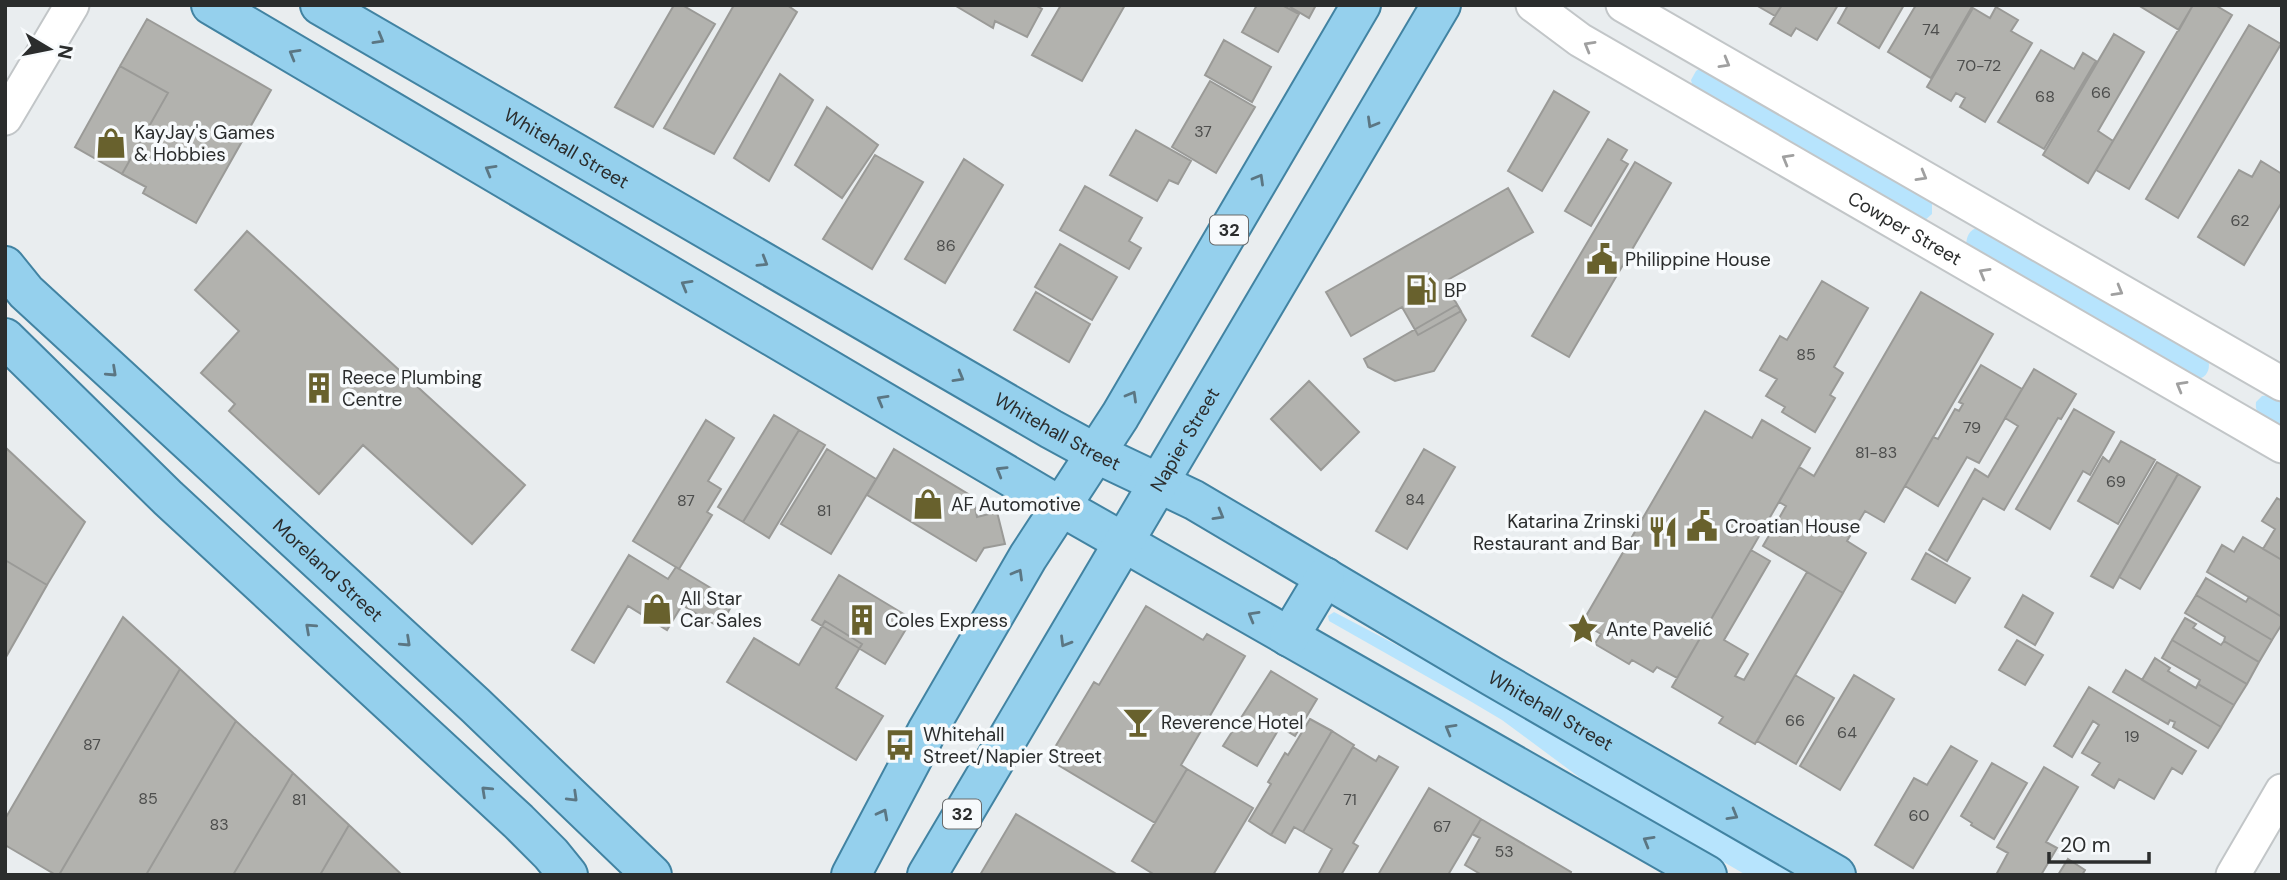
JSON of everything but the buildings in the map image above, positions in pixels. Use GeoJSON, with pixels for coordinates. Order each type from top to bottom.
{"type":"FeatureCollection","features":[{"type":"Feature","properties":{"kind":"main road"},"geometry":{"type":"LineString","coordinates":[[211,5],[1060,506],[1707,875]]}},
{"type":"Feature","properties":{"kind":"main road","name":"Whitehall Street"},"geometry":{"type":"LineString","coordinates":[[320,5],[922,356],[1095,453],[1194,500],[1836,875]]}},
{"type":"Feature","properties":{"kind":"main road","name":"32"},"geometry":{"type":"LineString","coordinates":[[851,875],[937,714],[1060,506],[1127,404],[1361,5]]}},
{"type":"Feature","properties":{"kind":"main road","name":"Napier Street"},"geometry":{"type":"LineString","coordinates":[[927,875],[1441,5]]}},
{"type":"Feature","properties":{"kind":"main road"},"geometry":{"type":"LineString","coordinates":[[16,279],[78,373],[176,471],[177,483],[169,498]]}},
{"type":"Feature","properties":{"kind":"main road","name":"Moreland Street"},"geometry":{"type":"LineString","coordinates":[[16,279],[485,715],[652,875]]}},
{"type":"Feature","properties":{"kind":"main road"},"geometry":{"type":"LineString","coordinates":[[5,338],[169,498],[508,811],[551,853],[568,875]]}},
{"type":"Feature","properties":{"kind":"main road"},"geometry":{"type":"LineString","coordinates":[[1289,637],[1325,577]]}},
{"type":"Feature","properties":{"kind":"street"},"geometry":{"type":"LineString","coordinates":[[5,118],[72,5]]}},
{"type":"Feature","properties":{"kind":"street","name":"Cowper Street"},"geometry":{"type":"LineString","coordinates":[[1533,5],[1580,40],[2282,446]]}},
{"type":"Feature","properties":{"kind":"street"},"geometry":{"type":"LineString","coordinates":[[1623,5],[2282,384]]}},
{"type":"Feature","properties":{"kind":"street"},"geometry":{"type":"LineString","coordinates":[[1653,82],[1678,36]]}},
{"type":"Feature","properties":{"kind":"street"},"geometry":{"type":"LineString","coordinates":[[1935,245],[1961,199]]}},
{"type":"Feature","properties":{"kind":"street"},"geometry":{"type":"LineString","coordinates":[[2220,409],[2244,363]]}},
{"type":"Feature","properties":{"kind":"street"},"geometry":{"type":"LineString","coordinates":[[2233,875],[2282,791]]}},
{"type":"Feature","properties":{"kind":"shaded area"},"geometry":{"type":"Polygon","coordinates":[[[1702,67],[1932,200],[1932,214],[1924,221],[1693,88],[1691,80],[1702,67]]]}},
{"type":"Feature","properties":{"kind":"shaded area"},"geometry":{"type":"Polygon","coordinates":[[[1978,227],[2208,358],[2207,373],[2195,380],[1966,245],[1969,234],[1978,227]]]}},
{"type":"Feature","properties":{"kind":"shaded area"},"geometry":{"type":"Polygon","coordinates":[[[2262,396],[2282,398],[2282,433],[2263,420],[2257,412],[2256,402],[2262,396]]]}},
{"type":"Feature","properties":{"kind":"shaded area"},"geometry":{"type":"Polygon","coordinates":[[[1334,612],[1427,661],[1796,875],[1746,875],[1583,780],[1502,720],[1329,621],[1328,616],[1334,612]]]}},
{"type":"Feature","properties":{"kind":"place","name":"KayJay's Games & Hobbies"},"geometry":{"type":"Point","coordinates":[111,143]}},
{"type":"Feature","properties":{"kind":"place","name":"Philippine House"},"geometry":{"type":"Point","coordinates":[1602,259]}},
{"type":"Feature","properties":{"kind":"place","name":"BP"},"geometry":{"type":"Point","coordinates":[1421,290]}},
{"type":"Feature","properties":{"kind":"place","name":"Reece Plumbing Centre"},"geometry":{"type":"Point","coordinates":[319,388]}},
{"type":"Feature","properties":{"kind":"place","name":"AF Automotive"},"geometry":{"type":"Point","coordinates":[928,504]}},
{"type":"Feature","properties":{"kind":"place","name":"Croatian House"},"geometry":{"type":"Point","coordinates":[1702,526]}},
{"type":"Feature","properties":{"kind":"place","name":"Katarina Zrinski Restaurant and Bar"},"geometry":{"type":"Point","coordinates":[1663,532]}},
{"type":"Feature","properties":{"kind":"place","name":"All Star Car Sales"},"geometry":{"type":"Point","coordinates":[657,609]}},
{"type":"Feature","properties":{"kind":"place","name":"Coles Express"},"geometry":{"type":"Point","coordinates":[862,620]}},
{"type":"Feature","properties":{"kind":"place","name":"Ante Pavelić"},"geometry":{"type":"Point","coordinates":[1583,629]}},
{"type":"Feature","properties":{"kind":"place","name":"Reverence Hotel"},"geometry":{"type":"Point","coordinates":[1138,722]}},
{"type":"Feature","properties":{"kind":"place","name":"Whitehall Street/Napier Street"},"geometry":{"type":"Point","coordinates":[900,745]}}]}
